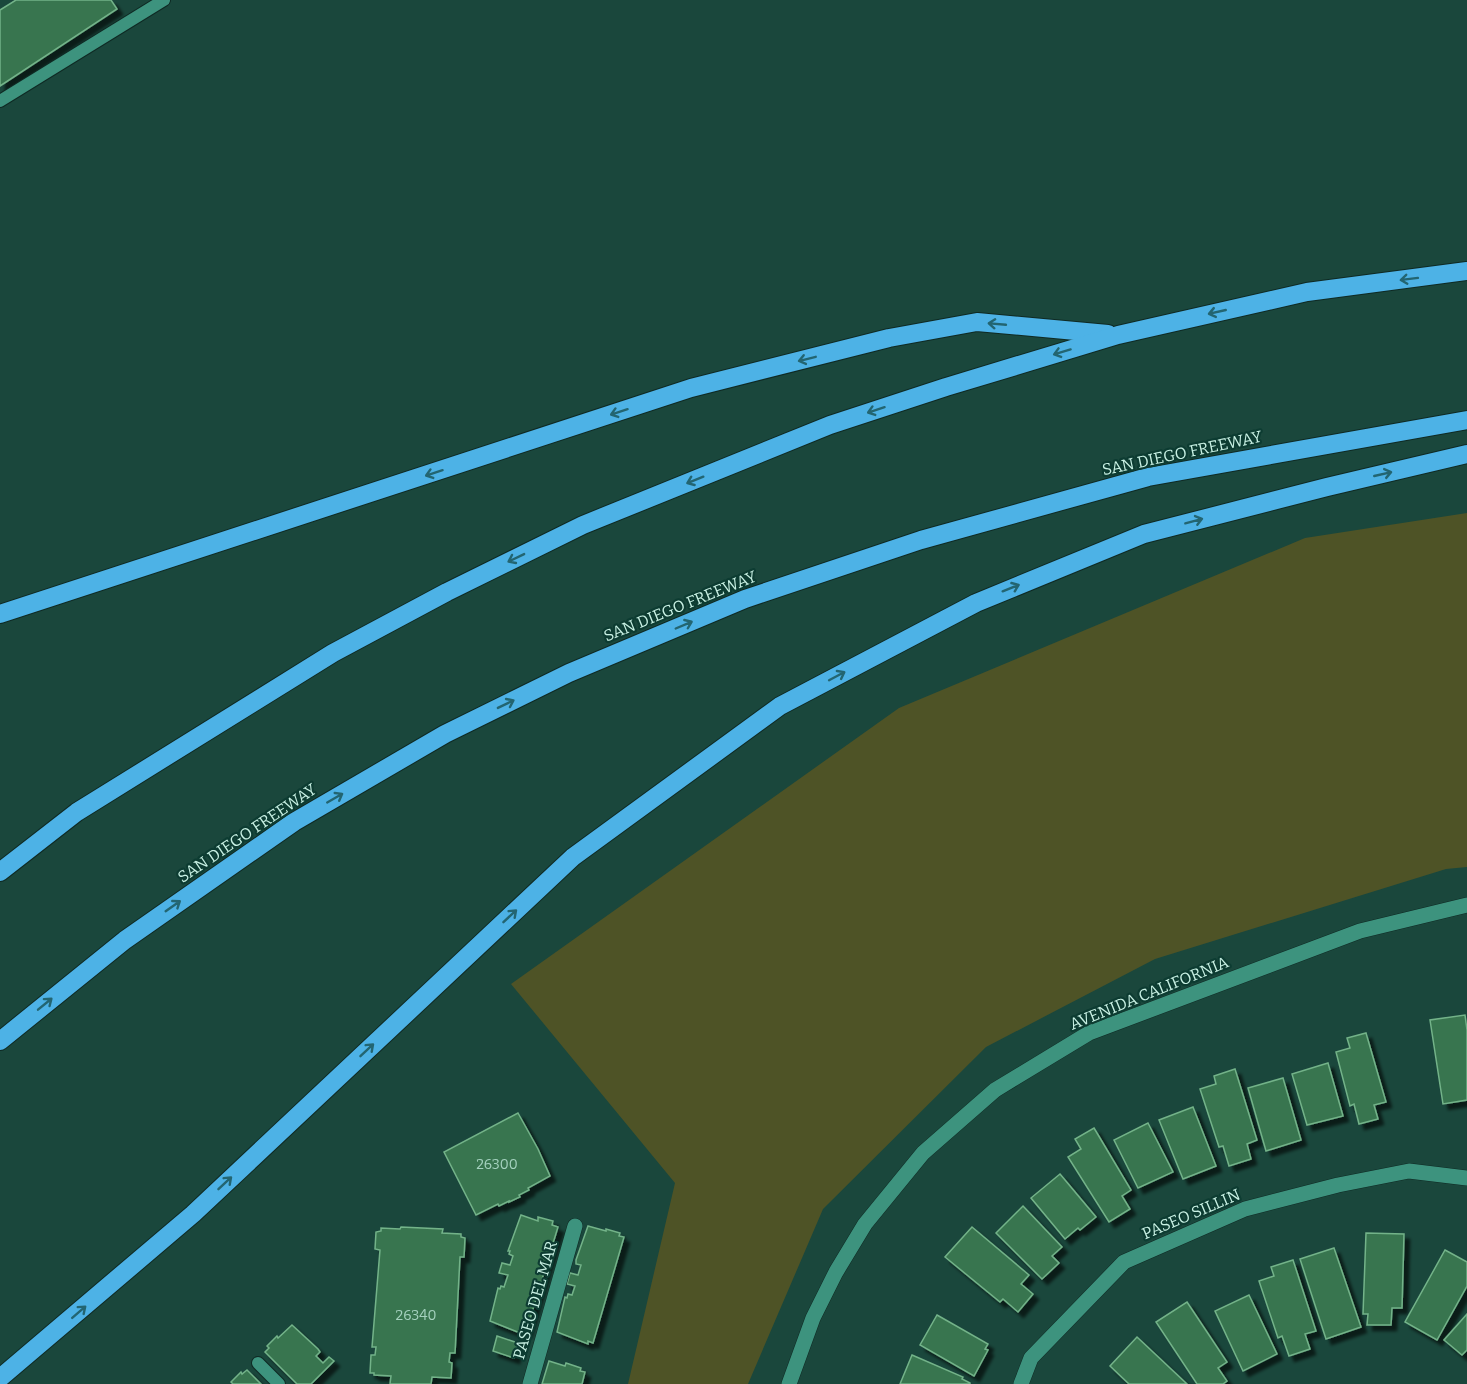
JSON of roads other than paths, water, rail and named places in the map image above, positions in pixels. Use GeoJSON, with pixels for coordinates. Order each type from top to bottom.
{"type":"FeatureCollection","features":[{"type":"Feature","properties":{"kind":"highway"},"geometry":{"type":"LineString","coordinates":[[0,872],[77,812],[333,653],[447,592],[583,525],[830,425],[1119,335],[1307,292],[1467,271]]}},
{"type":"Feature","properties":{"kind":"highway"},"geometry":{"type":"LineString","coordinates":[[0,614],[691,388],[878,341],[977,322],[1119,335]]}},
{"type":"Feature","properties":{"kind":"highway","name":"SAN DIEGO FREEWAY"},"geometry":{"type":"LineString","coordinates":[[0,1041],[125,939],[294,822],[445,734],[569,673],[745,599],[921,540],[1148,477],[1467,420]]}},
{"type":"Feature","properties":{"kind":"highway"},"geometry":{"type":"LineString","coordinates":[[0,1378],[193,1214],[573,857],[780,706],[976,603],[1144,534],[1467,454]]}},
{"type":"Feature","properties":{"kind":"street","name":"AVENIDA CALIFORNIA"},"geometry":{"type":"LineString","coordinates":[[789,1384],[813,1318],[836,1272],[865,1224],[923,1153],[994,1090],[1089,1033],[1360,931],[1467,905]]}},
{"type":"Feature","properties":{"kind":"street","name":"PASEO SILLIN"},"geometry":{"type":"LineString","coordinates":[[1021,1384],[1031,1358],[1124,1262],[1245,1209],[1338,1185],[1409,1171],[1467,1178]]}},
{"type":"Feature","properties":{"kind":"street","name":"PASEO DEL MAR"},"geometry":{"type":"LineString","coordinates":[[530,1384],[575,1226]]}},
{"type":"Feature","properties":{"kind":"lane"},"geometry":{"type":"LineString","coordinates":[[0,101],[146,4],[164,0]]}},
{"type":"Feature","properties":{"kind":"lane"},"geometry":{"type":"LineString","coordinates":[[258,1363],[279,1384]]}}]}
